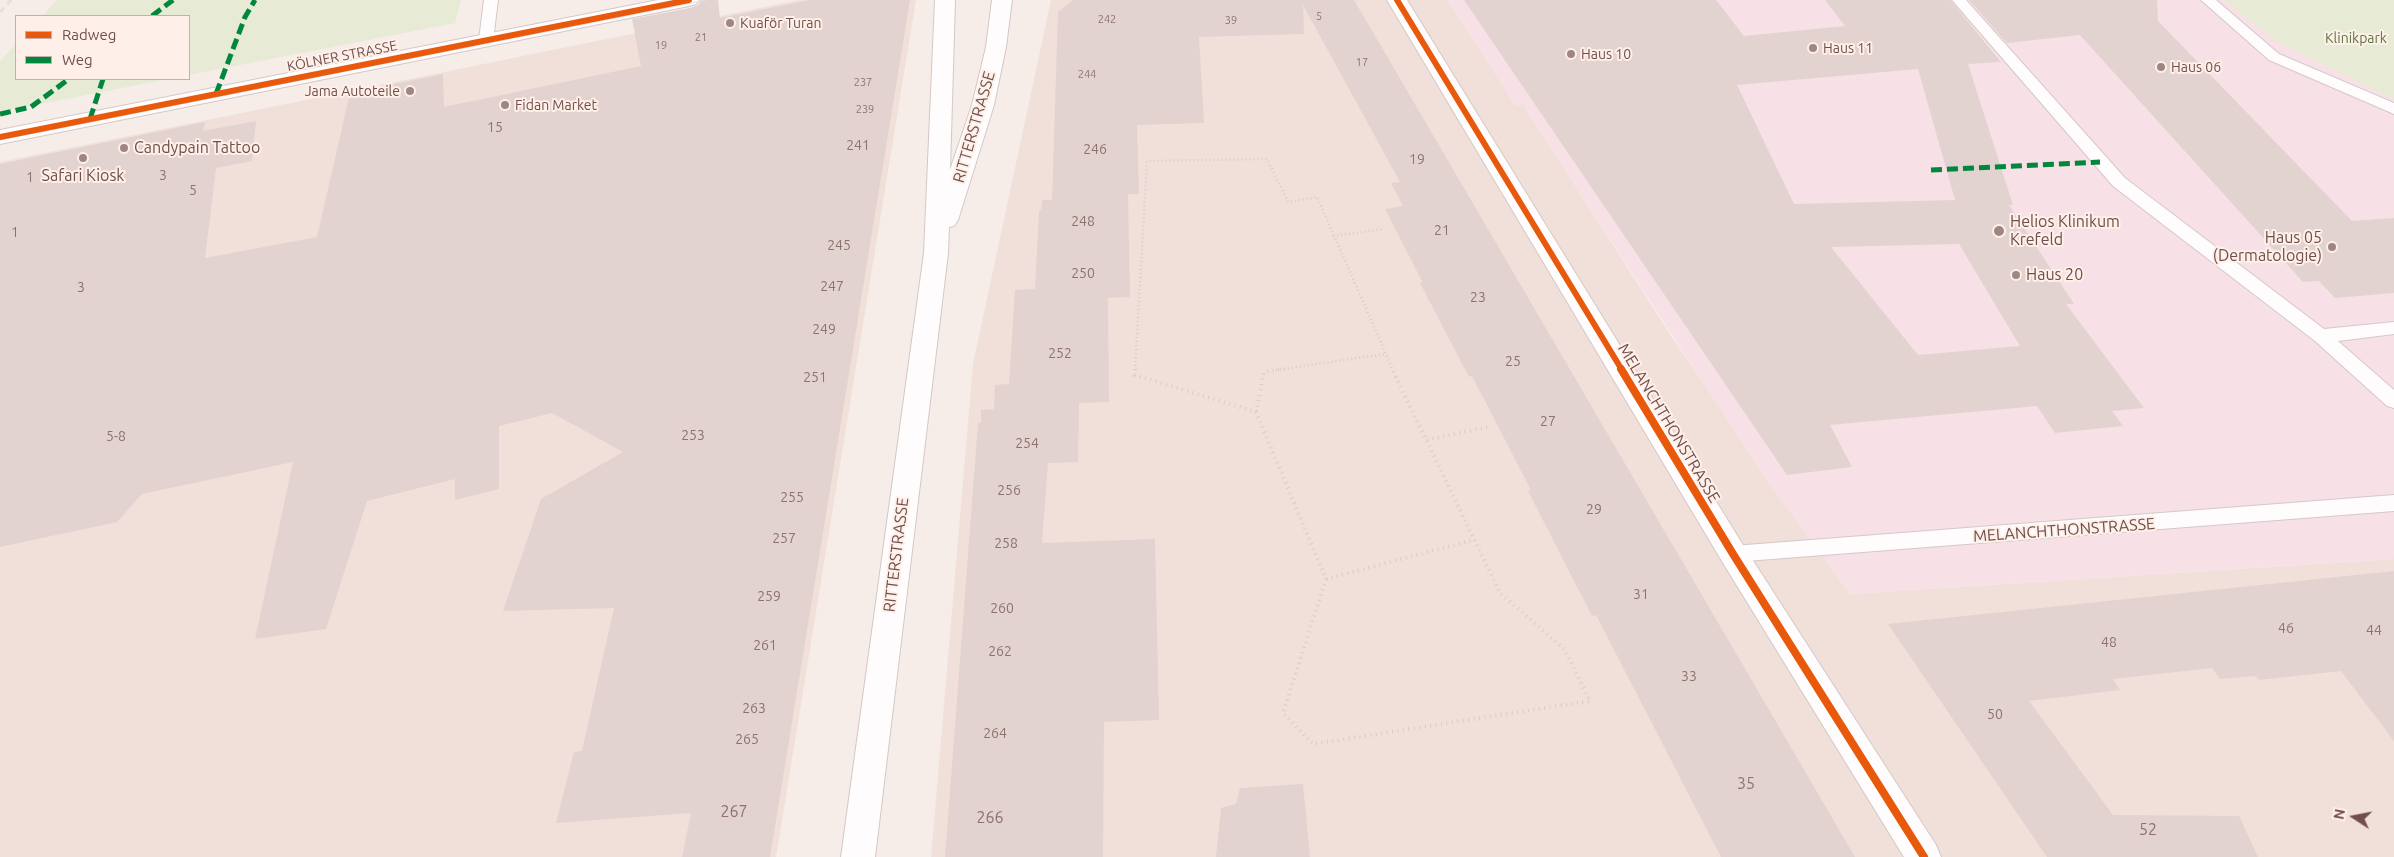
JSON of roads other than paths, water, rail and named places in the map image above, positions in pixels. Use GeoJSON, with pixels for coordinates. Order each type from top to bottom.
{"type":"FeatureCollection","features":[{"type":"Feature","properties":{"kind":"street","name":"KÖLNER STRASSE"},"geometry":{"type":"LineString","coordinates":[[0,137],[689,0]]}},
{"type":"Feature","properties":{"kind":"street","name":"RITTERSTRASSE"},"geometry":{"type":"LineString","coordinates":[[858,857],[936,253],[945,0]]}},
{"type":"Feature","properties":{"kind":"street","name":"RITTERSTRASSE"},"geometry":{"type":"LineString","coordinates":[[936,253],[983,105],[996,47],[1002,0]]}},
{"type":"Feature","properties":{"kind":"street","name":"MELANCHTHONSTRASSE"},"geometry":{"type":"LineString","coordinates":[[1397,0],[1733,554],[1924,857]]}},
{"type":"Feature","properties":{"kind":"lane"},"geometry":{"type":"LineString","coordinates":[[486,40],[491,0]]}},
{"type":"Feature","properties":{"kind":"lane"},"geometry":{"type":"LineString","coordinates":[[1959,0],[2118,182],[2321,336],[2394,401]]}},
{"type":"Feature","properties":{"kind":"lane"},"geometry":{"type":"LineString","coordinates":[[2208,0],[2274,57],[2394,109]]}},
{"type":"Feature","properties":{"kind":"lane"},"geometry":{"type":"LineString","coordinates":[[2321,336],[2394,328]]}},
{"type":"Feature","properties":{"kind":"lane","name":"MELANCHTHONSTRASSE"},"geometry":{"type":"LineString","coordinates":[[1733,554],[2394,504]]}},
{"type":"Feature","properties":{"kind":"tram line"},"geometry":{"type":"LineString","coordinates":[[0,140],[706,0]]}},
{"type":"Feature","properties":{"kind":"railway"},"geometry":{"type":"LineString","coordinates":[[0,12],[11,0]]}},
{"type":"Feature","properties":{"kind":"place","name":"Kuaför Turan"},"geometry":{"type":"Point","coordinates":[730,23]}},
{"type":"Feature","properties":{"kind":"place","name":"Haus 11"},"geometry":{"type":"Point","coordinates":[1813,48]}},
{"type":"Feature","properties":{"kind":"place","name":"Haus 10"},"geometry":{"type":"Point","coordinates":[1571,54]}},
{"type":"Feature","properties":{"kind":"place","name":"Haus 06"},"geometry":{"type":"Point","coordinates":[2161,67]}},
{"type":"Feature","properties":{"kind":"place","name":"Jama Autoteile"},"geometry":{"type":"Point","coordinates":[410,91]}},
{"type":"Feature","properties":{"kind":"place","name":"Fidan Market"},"geometry":{"type":"Point","coordinates":[505,105]}},
{"type":"Feature","properties":{"kind":"place","name":"Candypain Tattoo"},"geometry":{"type":"Point","coordinates":[124,148]}},
{"type":"Feature","properties":{"kind":"place","name":"Safari Kiosk"},"geometry":{"type":"Point","coordinates":[83,158]}},
{"type":"Feature","properties":{"kind":"place","name":"Helios Klinikum Krefeld"},"geometry":{"type":"Point","coordinates":[1999,231]}},
{"type":"Feature","properties":{"kind":"place","name":"Haus 05 (Dermatologie)"},"geometry":{"type":"Point","coordinates":[2332,247]}},
{"type":"Feature","properties":{"kind":"place","name":"Haus 20"},"geometry":{"type":"Point","coordinates":[2016,275]}},
{"type":"Feature","properties":{"kind":"park label","name":"Klinikpark"},"geometry":{"type":"Point","coordinates":[2356,38]}}]}
